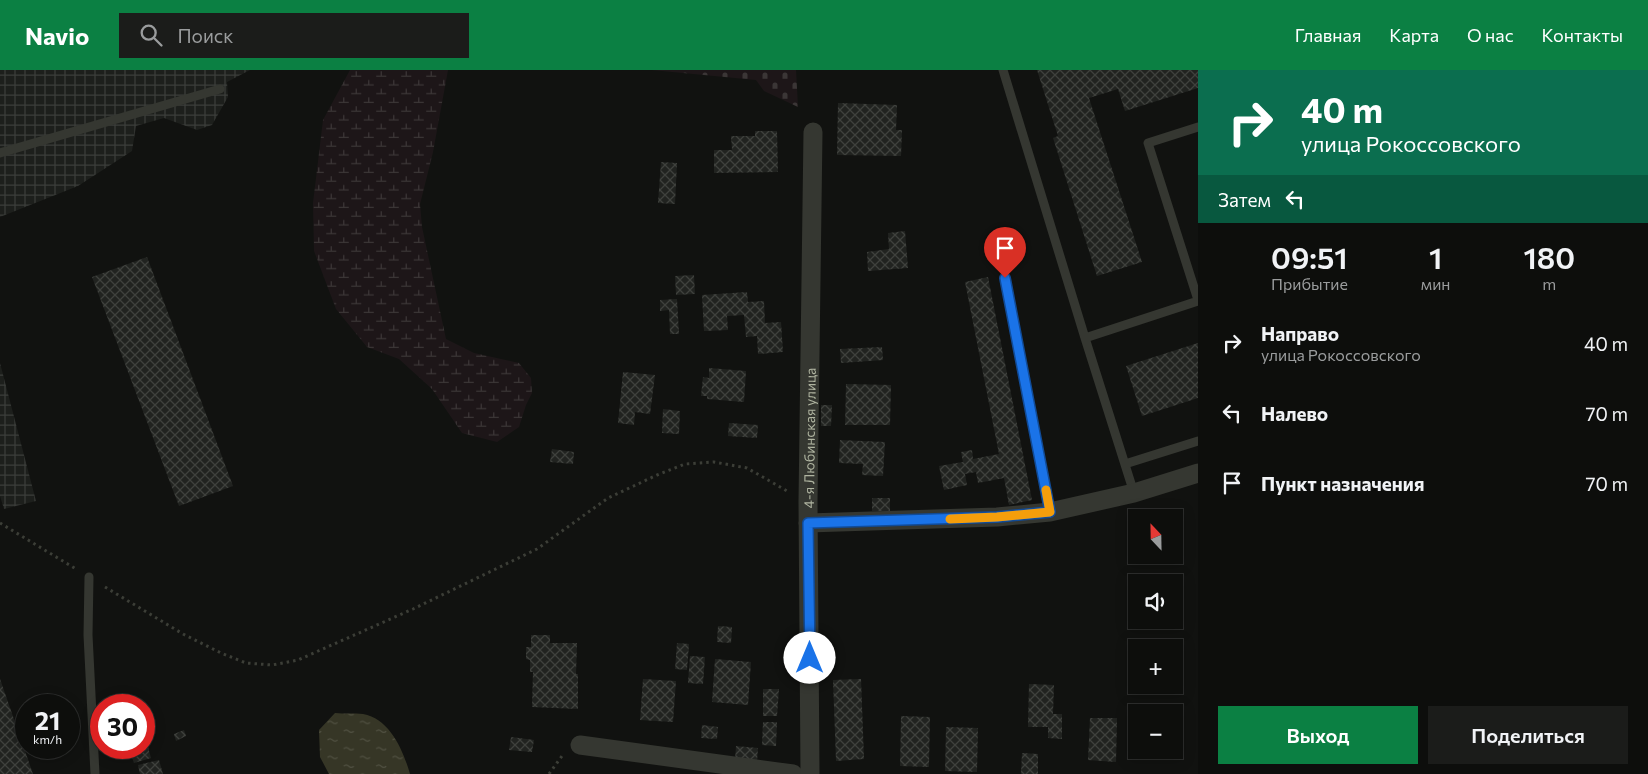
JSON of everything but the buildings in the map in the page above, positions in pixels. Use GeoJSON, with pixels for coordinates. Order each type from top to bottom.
{"type":"FeatureCollection","features":[{"type":"Feature","properties":{"kind":"street","name":"4-я Любинская улица"},"geometry":{"type":"LineString","coordinates":[[810,774],[808,502],[813,132]]}},
{"type":"Feature","properties":{"kind":"street"},"geometry":{"type":"LineString","coordinates":[[808,523],[997,517],[1050,512],[1134,493],[1198,473]]}},
{"type":"Feature","properties":{"kind":"street"},"geometry":{"type":"LineString","coordinates":[[580,745],[794,774]]}},
{"type":"Feature","properties":{"kind":"lane"},"geometry":{"type":"LineString","coordinates":[[1003,70],[1134,493]]}},
{"type":"Feature","properties":{"kind":"lane"},"geometry":{"type":"LineString","coordinates":[[0,153],[220,88]]}},
{"type":"Feature","properties":{"kind":"lane"},"geometry":{"type":"LineString","coordinates":[[1085,338],[1198,301],[1148,143],[1198,127]]}},
{"type":"Feature","properties":{"kind":"lane"},"geometry":{"type":"LineString","coordinates":[[1005,278],[1050,512]]}},
{"type":"Feature","properties":{"kind":"lane"},"geometry":{"type":"LineString","coordinates":[[1125,464],[1198,441]]}},
{"type":"Feature","properties":{"kind":"lane"},"geometry":{"type":"LineString","coordinates":[[89,577],[88,635],[95,774]]}},
{"type":"Feature","properties":{"kind":"path"},"geometry":{"type":"LineString","coordinates":[[0,523],[183,634],[246,663],[272,664],[298,660],[413,609],[520,558],[537,549],[608,498],[685,464],[714,462],[747,468],[808,502]]}},
{"type":"Feature","properties":{"kind":"shaded area"},"geometry":{"type":"Polygon","coordinates":[[[0,70],[250,70],[227,82],[228,97],[212,125],[197,130],[164,118],[136,126],[132,151],[78,186],[0,217],[0,70]]]}},
{"type":"Feature","properties":{"kind":"shaded area"},"geometry":{"type":"Polygon","coordinates":[[[0,363],[36,501],[4,509],[0,496],[0,363]]]}},
{"type":"Feature","properties":{"kind":"green space"},"geometry":{"type":"Polygon","coordinates":[[[350,70],[448,70],[433,152],[420,204],[422,227],[446,339],[474,353],[519,363],[531,378],[532,393],[519,427],[497,442],[462,433],[432,389],[399,359],[367,347],[336,309],[314,251],[313,203],[323,120],[350,70]]]}},
{"type":"Feature","properties":{"kind":"green space"},"geometry":{"type":"Polygon","coordinates":[[[652,70],[796,70],[798,107],[764,91],[756,80],[652,70]]]}},
{"type":"Feature","properties":{"kind":"water"},"geometry":{"type":"Polygon","coordinates":[[[335,713],[363,714],[381,722],[394,737],[410,774],[329,774],[320,757],[319,730],[335,713]]]}},
{"type":"Feature","properties":{"kind":"slow traffic"},"geometry":{"type":"LineString","coordinates":[[950,519],[1050,512],[1046,490]]}},
{"type":"Feature","properties":{"kind":"route"},"geometry":{"type":"LineString","coordinates":[[810,658],[808,523],[997,517],[1050,512],[1005,278]]}}]}
